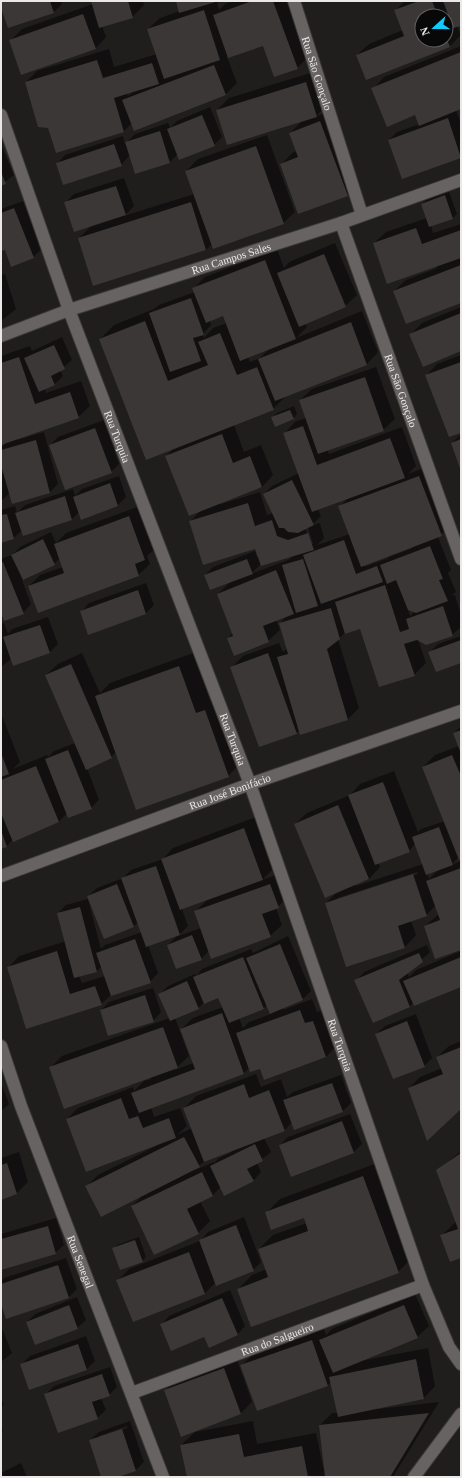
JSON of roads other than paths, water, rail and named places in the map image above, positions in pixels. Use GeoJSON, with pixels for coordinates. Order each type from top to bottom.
{"type":"FeatureCollection","features":[{"type":"Feature","properties":{"kind":"street","name":"Rua São Gonçalo"},"geometry":{"type":"LineString","coordinates":[[294,1],[362,215]]}},
{"type":"Feature","properties":{"kind":"street","name":"Rua Turquia"},"geometry":{"type":"LineString","coordinates":[[1,114],[69,310],[250,784],[423,1285],[449,1347],[461,1364]]}},
{"type":"Feature","properties":{"kind":"street","name":"Rua Campos Sales"},"geometry":{"type":"LineString","coordinates":[[1,336],[69,310],[341,223],[461,180]]}},
{"type":"Feature","properties":{"kind":"street","name":"Rua São Gonçalo"},"geometry":{"type":"LineString","coordinates":[[341,223],[461,559]]}},
{"type":"Feature","properties":{"kind":"street","name":"Rua José Bonifácio"},"geometry":{"type":"LineString","coordinates":[[1,876],[250,784],[461,711]]}},
{"type":"Feature","properties":{"kind":"street","name":"Rua Senegal"},"geometry":{"type":"LineString","coordinates":[[1,1046],[21,1106],[163,1477]]}},
{"type":"Feature","properties":{"kind":"street","name":"Rua do Salgueiro"},"geometry":{"type":"LineString","coordinates":[[132,1393],[423,1285]]}},
{"type":"Feature","properties":{"kind":"street"},"geometry":{"type":"LineString","coordinates":[[414,1477],[461,1414]]}}]}
